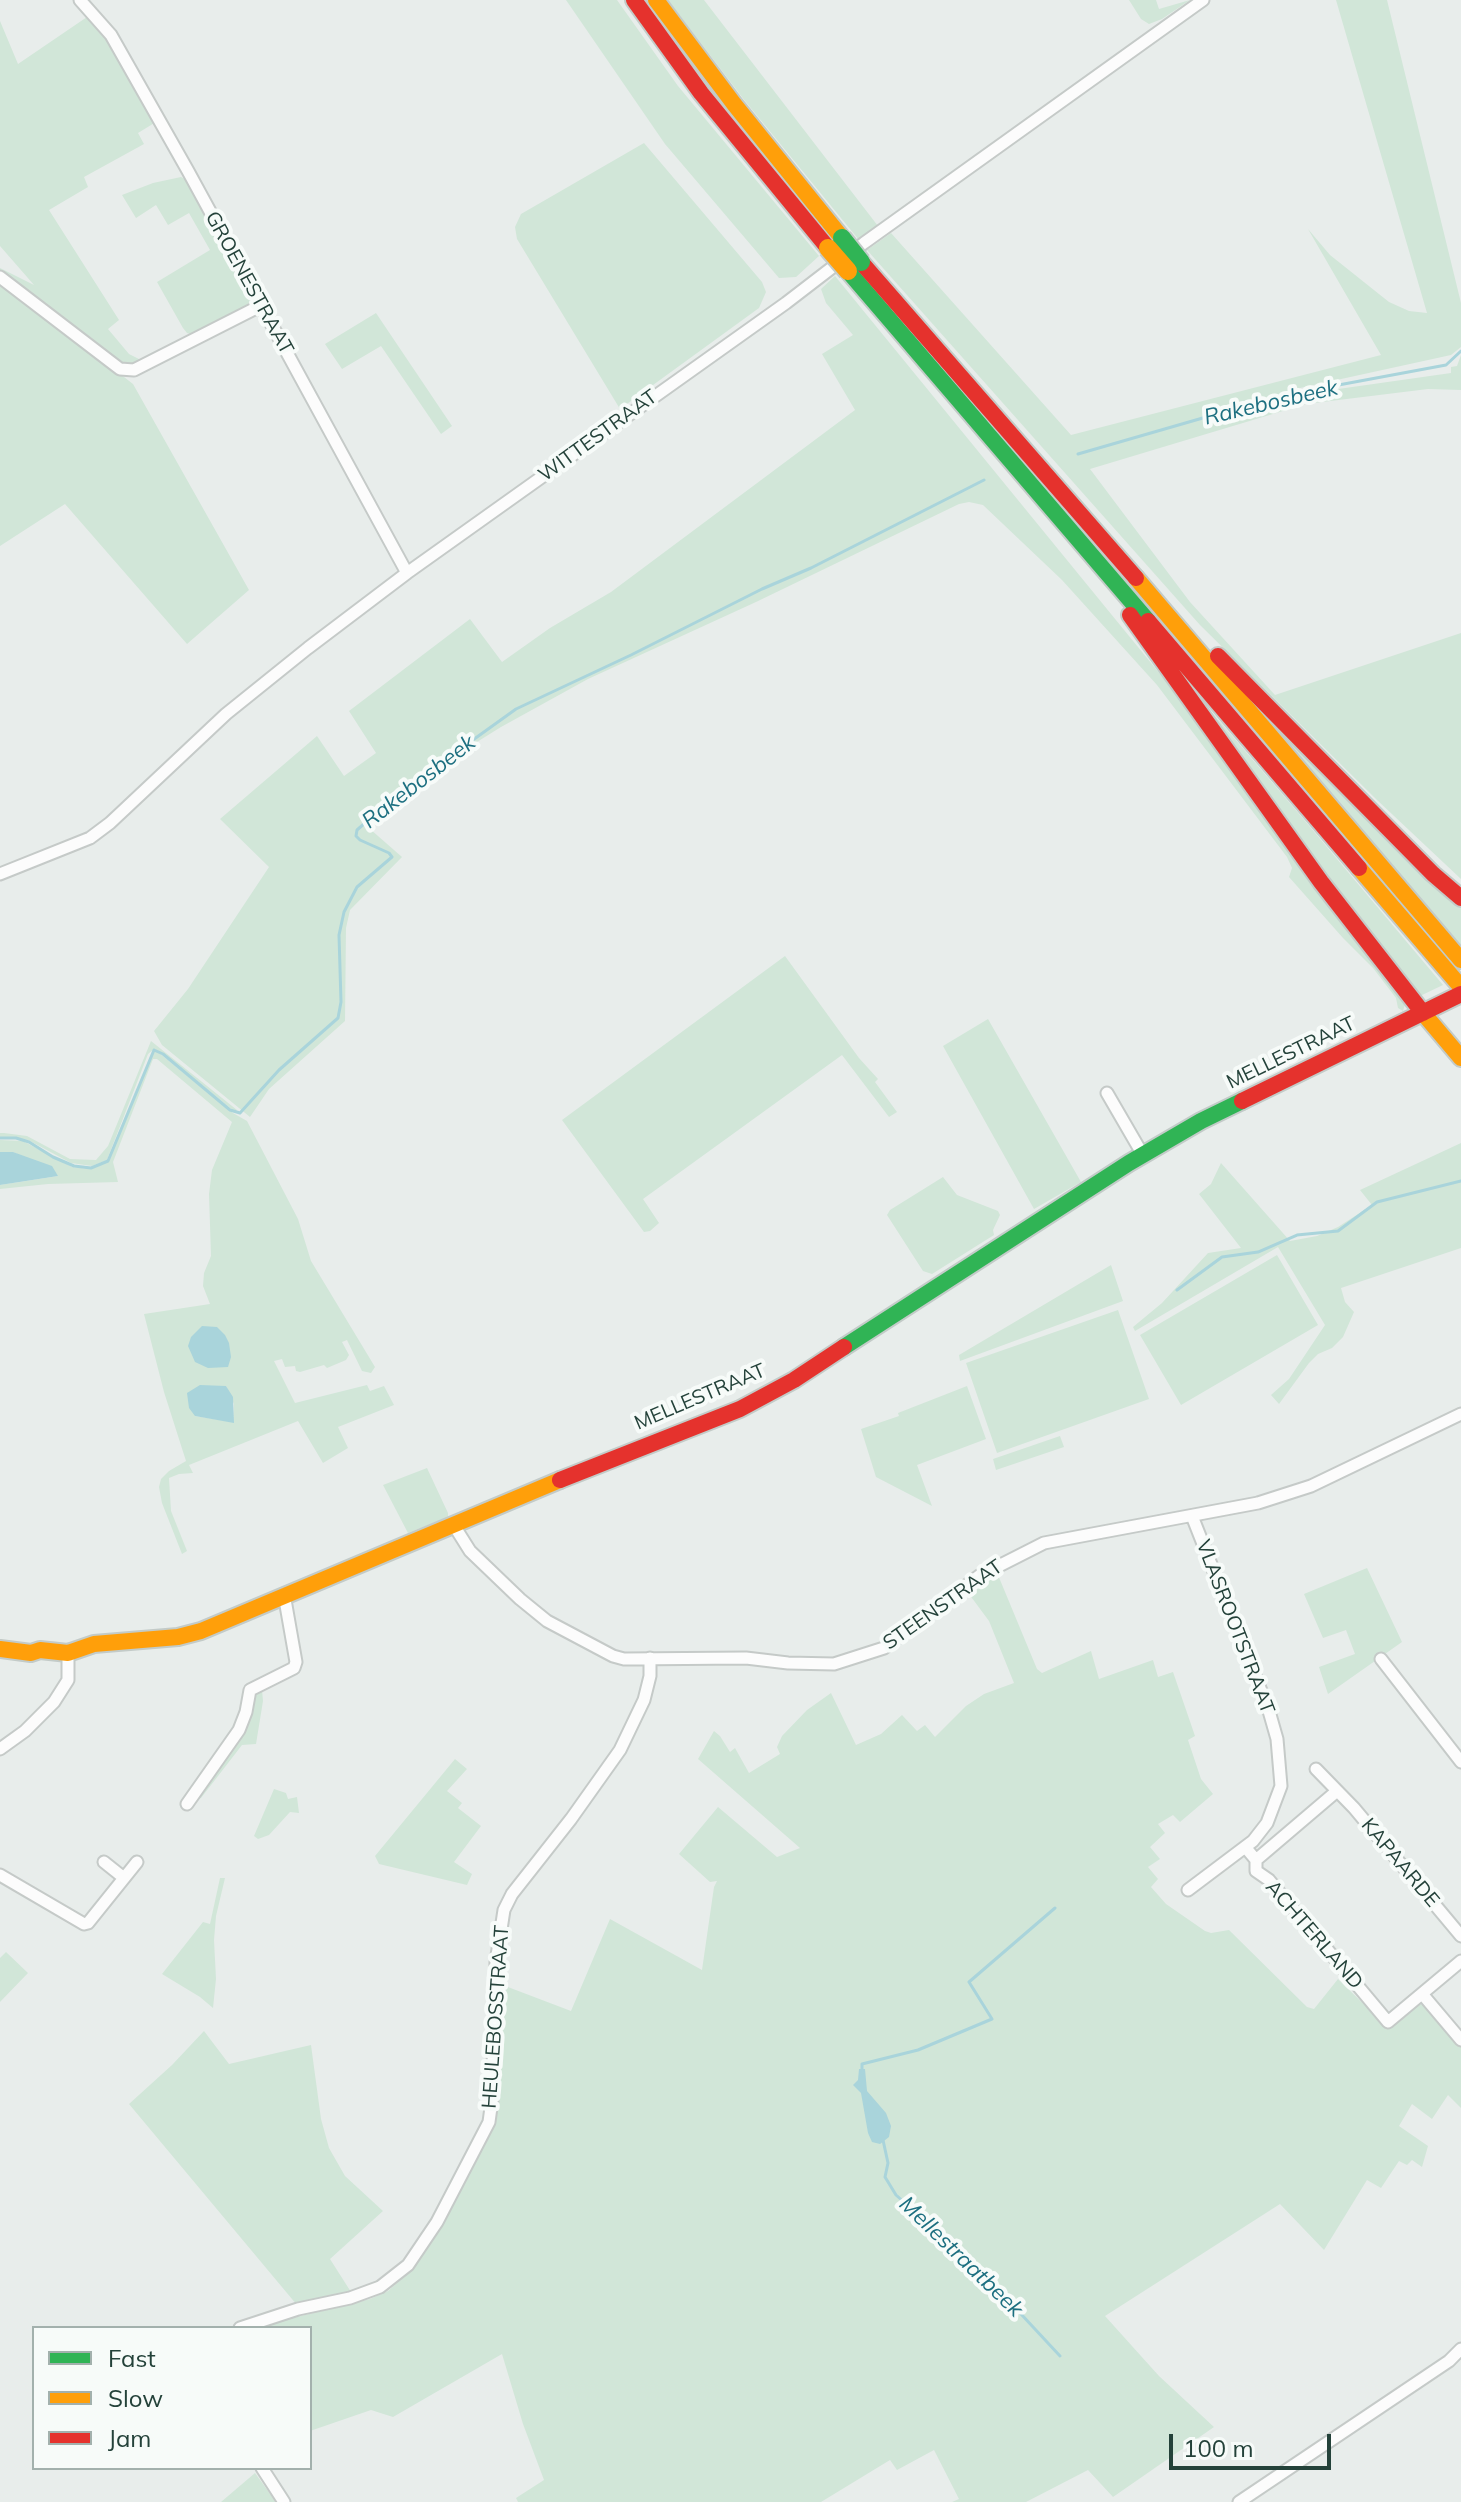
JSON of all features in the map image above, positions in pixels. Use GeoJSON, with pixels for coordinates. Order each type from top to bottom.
{"type":"FeatureCollection","features":[{"type":"Feature","properties":{"kind":"main road"},"geometry":{"type":"LineString","coordinates":[[634,0],[701,93],[1461,960]]}},
{"type":"Feature","properties":{"kind":"main road"},"geometry":{"type":"LineString","coordinates":[[656,0],[835,243]]}},
{"type":"Feature","properties":{"kind":"main road"},"geometry":{"type":"LineString","coordinates":[[1121,574],[1160,595],[1262,703],[1461,898]]}},
{"type":"Feature","properties":{"kind":"main road"},"geometry":{"type":"LineString","coordinates":[[1121,574],[1458,994]]}},
{"type":"Feature","properties":{"kind":"main road"},"geometry":{"type":"LineString","coordinates":[[1121,574],[1137,628],[1321,882],[1461,1058]]}},
{"type":"Feature","properties":{"kind":"main road","name":"MELLESTRAAT"},"geometry":{"type":"LineString","coordinates":[[69,1658],[121,1643],[178,1637],[201,1631],[652,1442],[740,1409],[794,1380],[961,1269],[1201,1121],[1458,994]]}},
{"type":"Feature","properties":{"kind":"main road"},"geometry":{"type":"LineString","coordinates":[[0,1649],[31,1653],[40,1658],[69,1658]]}},
{"type":"Feature","properties":{"kind":"street","name":"GROENESTRAAT"},"geometry":{"type":"LineString","coordinates":[[80,0],[111,35],[407,573]]}},
{"type":"Feature","properties":{"kind":"street","name":"WITTESTRAAT"},"geometry":{"type":"LineString","coordinates":[[0,874],[90,838],[226,714],[407,573],[1203,0]]}},
{"type":"Feature","properties":{"kind":"street"},"geometry":{"type":"LineString","coordinates":[[0,277],[120,369],[134,370],[262,305]]}},
{"type":"Feature","properties":{"kind":"street"},"geometry":{"type":"LineString","coordinates":[[1107,1093],[1143,1155]]}},
{"type":"Feature","properties":{"kind":"street","name":"STEENSTRAAT"},"geometry":{"type":"LineString","coordinates":[[453,1524],[470,1551],[520,1599],[547,1621],[613,1656],[746,1658],[834,1664],[884,1648],[979,1576],[1044,1543],[1258,1503],[1311,1486],[1461,1414]]}},
{"type":"Feature","properties":{"kind":"street","name":"VLASROOTSTRAAT"},"geometry":{"type":"LineString","coordinates":[[1188,1890],[1215,1867],[1246,1848],[1267,1823],[1281,1786],[1277,1739],[1257,1677],[1192,1516]]}},
{"type":"Feature","properties":{"kind":"street"},"geometry":{"type":"LineString","coordinates":[[187,1804],[239,1730],[250,1690],[294,1668],[296,1662],[284,1594]]}},
{"type":"Feature","properties":{"kind":"street"},"geometry":{"type":"LineString","coordinates":[[0,1749],[25,1731],[54,1702],[68,1680],[69,1658]]}},
{"type":"Feature","properties":{"kind":"street","name":"HEULEBOSSTRAAT"},"geometry":{"type":"LineString","coordinates":[[246,2326],[380,2287],[408,2265],[437,2222],[489,2122],[496,1962],[504,1910],[512,1894],[620,1750],[644,1700],[650,1676],[650,1658]]}},
{"type":"Feature","properties":{"kind":"street"},"geometry":{"type":"LineString","coordinates":[[1381,1659],[1461,1762]]}},
{"type":"Feature","properties":{"kind":"street","name":"KAPAARDE"},"geometry":{"type":"LineString","coordinates":[[1316,1769],[1461,1936]]}},
{"type":"Feature","properties":{"kind":"street"},"geometry":{"type":"LineString","coordinates":[[1256,1860],[1337,1791]]}},
{"type":"Feature","properties":{"kind":"street","name":"ACHTERLAND"},"geometry":{"type":"LineString","coordinates":[[1246,1848],[1256,1860],[1256,1871],[1269,1880],[1388,2022],[1423,1995]]}},
{"type":"Feature","properties":{"kind":"street"},"geometry":{"type":"LineString","coordinates":[[104,1862],[124,1878]]}},
{"type":"Feature","properties":{"kind":"street"},"geometry":{"type":"LineString","coordinates":[[0,1875],[84,1924],[137,1862]]}},
{"type":"Feature","properties":{"kind":"street"},"geometry":{"type":"LineString","coordinates":[[1461,1961],[1423,1995],[1461,2040]]}},
{"type":"Feature","properties":{"kind":"street"},"geometry":{"type":"LineString","coordinates":[[1239,2502],[1449,2361],[1461,2349]]}},
{"type":"Feature","properties":{"kind":"street"},"geometry":{"type":"LineString","coordinates":[[263,2470],[284,2502]]}},
{"type":"Feature","properties":{"kind":"green space"},"geometry":{"type":"Polygon","coordinates":[[[566,0],[617,0],[678,86],[819,256],[796,277],[779,278],[665,144],[566,0]]]}},
{"type":"Feature","properties":{"kind":"green space"},"geometry":{"type":"Polygon","coordinates":[[[668,0],[704,0],[878,226],[859,240],[745,101],[668,0]]]}},
{"type":"Feature","properties":{"kind":"green space"},"geometry":{"type":"Polygon","coordinates":[[[1129,0],[1156,0],[1159,9],[1190,0],[1149,24],[1141,19],[1129,0]]]}},
{"type":"Feature","properties":{"kind":"green space"},"geometry":{"type":"Polygon","coordinates":[[[1336,0],[1387,0],[1461,303],[1461,347],[1451,355],[1300,388],[1303,394],[1451,373],[1451,367],[1457,366],[1461,355],[1461,390],[1428,389],[1306,404],[1090,469],[1190,602],[1275,695],[1461,633],[1461,879],[1200,625],[867,250],[891,233],[1071,435],[1381,355],[1308,229],[1330,255],[1389,302],[1409,311],[1427,313],[1336,0]]]}},
{"type":"Feature","properties":{"kind":"green space"},"geometry":{"type":"Polygon","coordinates":[[[87,17],[103,31],[156,122],[138,133],[144,144],[84,177],[88,187],[49,210],[119,320],[108,329],[129,354],[143,361],[135,365],[119,364],[0,274],[0,268],[34,285],[0,246],[0,21],[18,64],[87,17]]]}},
{"type":"Feature","properties":{"kind":"green space"},"geometry":{"type":"Polygon","coordinates":[[[644,143],[762,282],[766,292],[759,308],[620,409],[517,239],[515,227],[521,214],[644,143]]]}},
{"type":"Feature","properties":{"kind":"green space"},"geometry":{"type":"Polygon","coordinates":[[[181,177],[187,180],[250,301],[246,307],[193,335],[183,328],[157,282],[210,250],[189,213],[168,225],[156,205],[136,218],[122,195],[153,183],[181,177]]]}},
{"type":"Feature","properties":{"kind":"green space"},"geometry":{"type":"Polygon","coordinates":[[[835,276],[1178,696],[1406,1001],[1403,1011],[1373,968],[1289,877],[1292,868],[1287,857],[1157,685],[1062,580],[983,505],[969,502],[588,679],[448,760],[385,813],[370,829],[402,857],[350,910],[346,928],[345,1021],[269,1089],[250,1117],[162,1045],[154,1031],[188,989],[269,867],[220,819],[317,736],[344,776],[376,753],[349,711],[470,619],[502,662],[550,628],[611,592],[855,410],[822,354],[853,335],[826,303],[821,289],[835,276]]]}},
{"type":"Feature","properties":{"kind":"green space"},"geometry":{"type":"Polygon","coordinates":[[[0,284],[133,384],[249,590],[187,644],[65,504],[0,546],[0,284]]]}},
{"type":"Feature","properties":{"kind":"green space"},"geometry":{"type":"Polygon","coordinates":[[[376,313],[452,426],[441,434],[381,346],[342,369],[325,344],[376,313]]]}},
{"type":"Feature","properties":{"kind":"green space"},"geometry":{"type":"Polygon","coordinates":[[[1180,675],[1443,985],[1420,996],[1396,970],[1180,675]]]}},
{"type":"Feature","properties":{"kind":"green space"},"geometry":{"type":"Polygon","coordinates":[[[1237,685],[1461,905],[1461,945],[1237,685]]]}},
{"type":"Feature","properties":{"kind":"green space"},"geometry":{"type":"Polygon","coordinates":[[[785,956],[859,1058],[878,1079],[875,1082],[897,1112],[889,1117],[842,1055],[643,1199],[659,1223],[644,1232],[562,1120],[785,956]]]}},
{"type":"Feature","properties":{"kind":"green space"},"geometry":{"type":"Polygon","coordinates":[[[988,1019],[1081,1182],[1034,1209],[943,1046],[988,1019]]]}},
{"type":"Feature","properties":{"kind":"green space"},"geometry":{"type":"Polygon","coordinates":[[[151,1041],[237,1110],[235,1112],[154,1049],[148,1054],[107,1160],[92,1166],[71,1163],[28,1140],[0,1137],[0,1133],[27,1136],[70,1159],[96,1160],[108,1146],[151,1041]]]}},
{"type":"Feature","properties":{"kind":"green space"},"geometry":{"type":"Polygon","coordinates":[[[158,1052],[247,1121],[298,1219],[311,1261],[375,1367],[371,1373],[362,1371],[347,1340],[342,1342],[349,1355],[346,1360],[327,1368],[324,1365],[300,1372],[296,1371],[295,1366],[285,1367],[282,1359],[274,1361],[295,1403],[367,1385],[370,1391],[384,1386],[394,1405],[338,1427],[348,1448],[323,1463],[298,1421],[189,1465],[193,1473],[169,1478],[171,1511],[187,1551],[182,1554],[159,1487],[161,1479],[169,1471],[186,1461],[144,1314],[210,1304],[203,1286],[211,1256],[209,1194],[212,1170],[232,1122],[157,1059],[153,1059],[113,1162],[118,1182],[0,1189],[0,1185],[58,1176],[13,1152],[0,1152],[0,1140],[23,1141],[72,1167],[90,1169],[109,1161],[150,1057],[158,1052]],[[226,1386],[195,1416],[233,1422],[234,1404],[226,1386]]]}},
{"type":"Feature","properties":{"kind":"green space"},"geometry":{"type":"Polygon","coordinates":[[[1461,1143],[1461,1248],[1341,1288],[1345,1302],[1354,1312],[1343,1337],[1309,1363],[1279,1404],[1271,1395],[1289,1379],[1325,1325],[1278,1247],[1135,1331],[1133,1327],[1162,1303],[1208,1253],[1241,1248],[1199,1194],[1211,1184],[1221,1163],[1290,1241],[1317,1236],[1338,1227],[1372,1205],[1360,1190],[1461,1143]]]}},
{"type":"Feature","properties":{"kind":"green space"},"geometry":{"type":"Polygon","coordinates":[[[943,1177],[957,1195],[998,1211],[1000,1215],[994,1235],[932,1274],[923,1271],[887,1215],[890,1210],[943,1177]]]}},
{"type":"Feature","properties":{"kind":"green space"},"geometry":{"type":"Polygon","coordinates":[[[1277,1255],[1318,1325],[1181,1405],[1140,1335],[1277,1255]]]}},
{"type":"Feature","properties":{"kind":"green space"},"geometry":{"type":"Polygon","coordinates":[[[1111,1265],[1123,1301],[960,1361],[959,1355],[1111,1265]]]}},
{"type":"Feature","properties":{"kind":"green space"},"geometry":{"type":"Polygon","coordinates":[[[1118,1310],[1149,1399],[997,1453],[966,1363],[1118,1310]]]}},
{"type":"Feature","properties":{"kind":"green space"},"geometry":{"type":"Polygon","coordinates":[[[967,1386],[986,1439],[917,1465],[932,1506],[876,1477],[861,1429],[967,1386]]]}},
{"type":"Feature","properties":{"kind":"green space"},"geometry":{"type":"Polygon","coordinates":[[[1060,1436],[1064,1447],[996,1470],[993,1459],[1060,1436]]]}},
{"type":"Feature","properties":{"kind":"green space"},"geometry":{"type":"Polygon","coordinates":[[[427,1468],[448,1517],[408,1533],[383,1485],[427,1468]]]}},
{"type":"Feature","properties":{"kind":"green space"},"geometry":{"type":"Polygon","coordinates":[[[1367,1568],[1402,1642],[1328,1694],[1319,1667],[1355,1654],[1346,1630],[1323,1638],[1304,1594],[1367,1568]]]}},
{"type":"Feature","properties":{"kind":"green space"},"geometry":{"type":"Polygon","coordinates":[[[998,1575],[1037,1669],[1042,1673],[1091,1651],[1099,1679],[1153,1660],[1158,1677],[1173,1672],[1195,1736],[1188,1740],[1201,1779],[1213,1794],[1180,1822],[1173,1815],[1158,1824],[1165,1833],[1150,1847],[1160,1859],[1148,1867],[1158,1879],[1151,1887],[1166,1904],[1205,1931],[1229,1930],[1307,2007],[1314,2009],[1338,1979],[1388,2028],[1418,2004],[1426,2005],[1461,2046],[1461,2108],[1448,2095],[1432,2119],[1412,2104],[1399,2126],[1428,2146],[1422,2167],[1412,2160],[1407,2165],[1399,2161],[1381,2188],[1367,2180],[1324,2250],[1280,2204],[1105,2316],[1159,2376],[1214,2427],[1113,2497],[1088,2470],[1026,2502],[952,2502],[959,2499],[934,2450],[897,2470],[890,2460],[821,2502],[518,2502],[516,2498],[544,2480],[502,2354],[393,2417],[371,2410],[312,2430],[312,2326],[260,2326],[370,2299],[388,2291],[405,2276],[425,2250],[492,2130],[500,1984],[571,2011],[610,1919],[702,1970],[717,1881],[710,1882],[679,1854],[718,1807],[777,1857],[800,1848],[698,1759],[714,1731],[730,1752],[735,1748],[749,1773],[780,1754],[777,1747],[782,1736],[807,1710],[831,1693],[856,1745],[881,1734],[902,1715],[917,1731],[925,1725],[935,1737],[966,1706],[984,1694],[1014,1683],[989,1621],[969,1594],[998,1575]]]}},
{"type":"Feature","properties":{"kind":"green space"},"geometry":{"type":"Polygon","coordinates":[[[262,1690],[256,1744],[242,1745],[197,1800],[193,1797],[218,1763],[254,1691],[262,1690]]]}},
{"type":"Feature","properties":{"kind":"green space"},"geometry":{"type":"Polygon","coordinates":[[[455,1759],[467,1769],[447,1791],[462,1803],[458,1808],[481,1826],[454,1862],[472,1874],[467,1885],[379,1864],[375,1856],[455,1759]]]}},
{"type":"Feature","properties":{"kind":"green space"},"geometry":{"type":"Polygon","coordinates":[[[274,1789],[286,1793],[288,1799],[297,1797],[299,1813],[290,1812],[269,1835],[258,1839],[254,1836],[274,1789]]]}},
{"type":"Feature","properties":{"kind":"green space"},"geometry":{"type":"Polygon","coordinates":[[[220,1878],[225,1878],[216,1916],[213,2008],[162,1974],[203,1922],[210,1924],[220,1878]]]}},
{"type":"Feature","properties":{"kind":"green space"},"geometry":{"type":"Polygon","coordinates":[[[6,1952],[28,1973],[0,2002],[0,1958],[6,1952]]]}},
{"type":"Feature","properties":{"kind":"green space"},"geometry":{"type":"Polygon","coordinates":[[[204,2031],[229,2064],[311,2045],[321,2119],[329,2148],[345,2176],[383,2211],[330,2259],[351,2292],[297,2305],[129,2104],[204,2031]]]}},
{"type":"Feature","properties":{"kind":"green space"},"geometry":{"type":"Polygon","coordinates":[[[255,2473],[276,2502],[221,2502],[255,2473]]]}},
{"type":"Feature","properties":{"kind":"water"},"geometry":{"type":"Polygon","coordinates":[[[0,1152],[13,1152],[52,1166],[58,1176],[0,1185],[0,1152]]]}},
{"type":"Feature","properties":{"kind":"water"},"geometry":{"type":"Polygon","coordinates":[[[202,1326],[217,1327],[225,1335],[231,1357],[228,1367],[208,1368],[195,1362],[188,1346],[191,1337],[202,1326]]]}},
{"type":"Feature","properties":{"kind":"water"},"geometry":{"type":"Polygon","coordinates":[[[200,1385],[226,1386],[233,1397],[234,1423],[195,1416],[189,1408],[187,1393],[200,1385]]]}},
{"type":"Feature","properties":{"kind":"water"},"geometry":{"type":"Polygon","coordinates":[[[859,2069],[865,2069],[867,2091],[886,2113],[891,2126],[889,2137],[880,2144],[872,2142],[861,2093],[853,2085],[858,2080],[859,2069]]]}},
{"type":"Feature","properties":{"kind":"waterway","name":"Rakebosbeek"},"geometry":{"type":"LineString","coordinates":[[1078,454],[1317,389],[1446,365],[1461,351]]}},
{"type":"Feature","properties":{"kind":"waterway","name":"Rakebosbeek"},"geometry":{"type":"LineString","coordinates":[[0,1138],[29,1142],[74,1166],[91,1168],[108,1161],[154,1050],[163,1054],[230,1110],[240,1113],[279,1070],[338,1018],[341,1002],[339,935],[344,912],[357,887],[392,857],[360,840],[356,836],[357,830],[399,793],[516,709],[811,568],[984,480]]}},
{"type":"Feature","properties":{"kind":"waterway","name":"Mellestraatbeek"},"geometry":{"type":"LineString","coordinates":[[1177,1290],[1222,1257],[1258,1252],[1297,1235],[1338,1231],[1377,1202],[1461,1181]]}},
{"type":"Feature","properties":{"kind":"waterway","name":"Mellestraatbeek"},"geometry":{"type":"LineString","coordinates":[[862,2073],[862,2064],[918,2050],[992,2019],[969,1982],[1055,1908]]}},
{"type":"Feature","properties":{"kind":"waterway","name":"Mellestraatbeek"},"geometry":{"type":"LineString","coordinates":[[883,2140],[888,2163],[885,2177],[896,2195],[981,2271],[1060,2356]]}},
{"type":"Feature","properties":{"kind":"traffic: fast"},"geometry":{"type":"LineString","coordinates":[[842,238],[861,262]]}},
{"type":"Feature","properties":{"kind":"traffic: fast"},"geometry":{"type":"LineString","coordinates":[[848,271],[1148,621]]}},
{"type":"Feature","properties":{"kind":"traffic: fast"},"geometry":{"type":"LineString","coordinates":[[844,1347],[1129,1163],[1242,1101]]}},
{"type":"Feature","properties":{"kind":"traffic: slow"},"geometry":{"type":"LineString","coordinates":[[656,0],[734,104],[842,238]]}},
{"type":"Feature","properties":{"kind":"traffic: slow"},"geometry":{"type":"LineString","coordinates":[[828,248],[848,271]]}},
{"type":"Feature","properties":{"kind":"traffic: slow"},"geometry":{"type":"LineString","coordinates":[[1136,578],[1461,960]]}},
{"type":"Feature","properties":{"kind":"traffic: slow"},"geometry":{"type":"LineString","coordinates":[[1359,868],[1461,987]]}},
{"type":"Feature","properties":{"kind":"traffic: slow"},"geometry":{"type":"LineString","coordinates":[[1423,1013],[1461,1058]]}},
{"type":"Feature","properties":{"kind":"traffic: slow"},"geometry":{"type":"LineString","coordinates":[[0,1649],[68,1653],[94,1644],[178,1637],[201,1631],[560,1480]]}},
{"type":"Feature","properties":{"kind":"traffic: jam"},"geometry":{"type":"LineString","coordinates":[[634,0],[701,93],[828,248]]}},
{"type":"Feature","properties":{"kind":"traffic: jam"},"geometry":{"type":"LineString","coordinates":[[861,262],[1136,578]]}},
{"type":"Feature","properties":{"kind":"traffic: jam"},"geometry":{"type":"LineString","coordinates":[[1130,615],[1321,882],[1423,1013]]}},
{"type":"Feature","properties":{"kind":"traffic: jam"},"geometry":{"type":"LineString","coordinates":[[1148,621],[1359,868]]}},
{"type":"Feature","properties":{"kind":"traffic: jam"},"geometry":{"type":"LineString","coordinates":[[1218,656],[1433,874],[1461,898]]}},
{"type":"Feature","properties":{"kind":"traffic: jam"},"geometry":{"type":"LineString","coordinates":[[1242,1101],[1461,994]]}},
{"type":"Feature","properties":{"kind":"traffic: jam"},"geometry":{"type":"LineString","coordinates":[[560,1480],[740,1409],[794,1380],[844,1347]]}}]}
